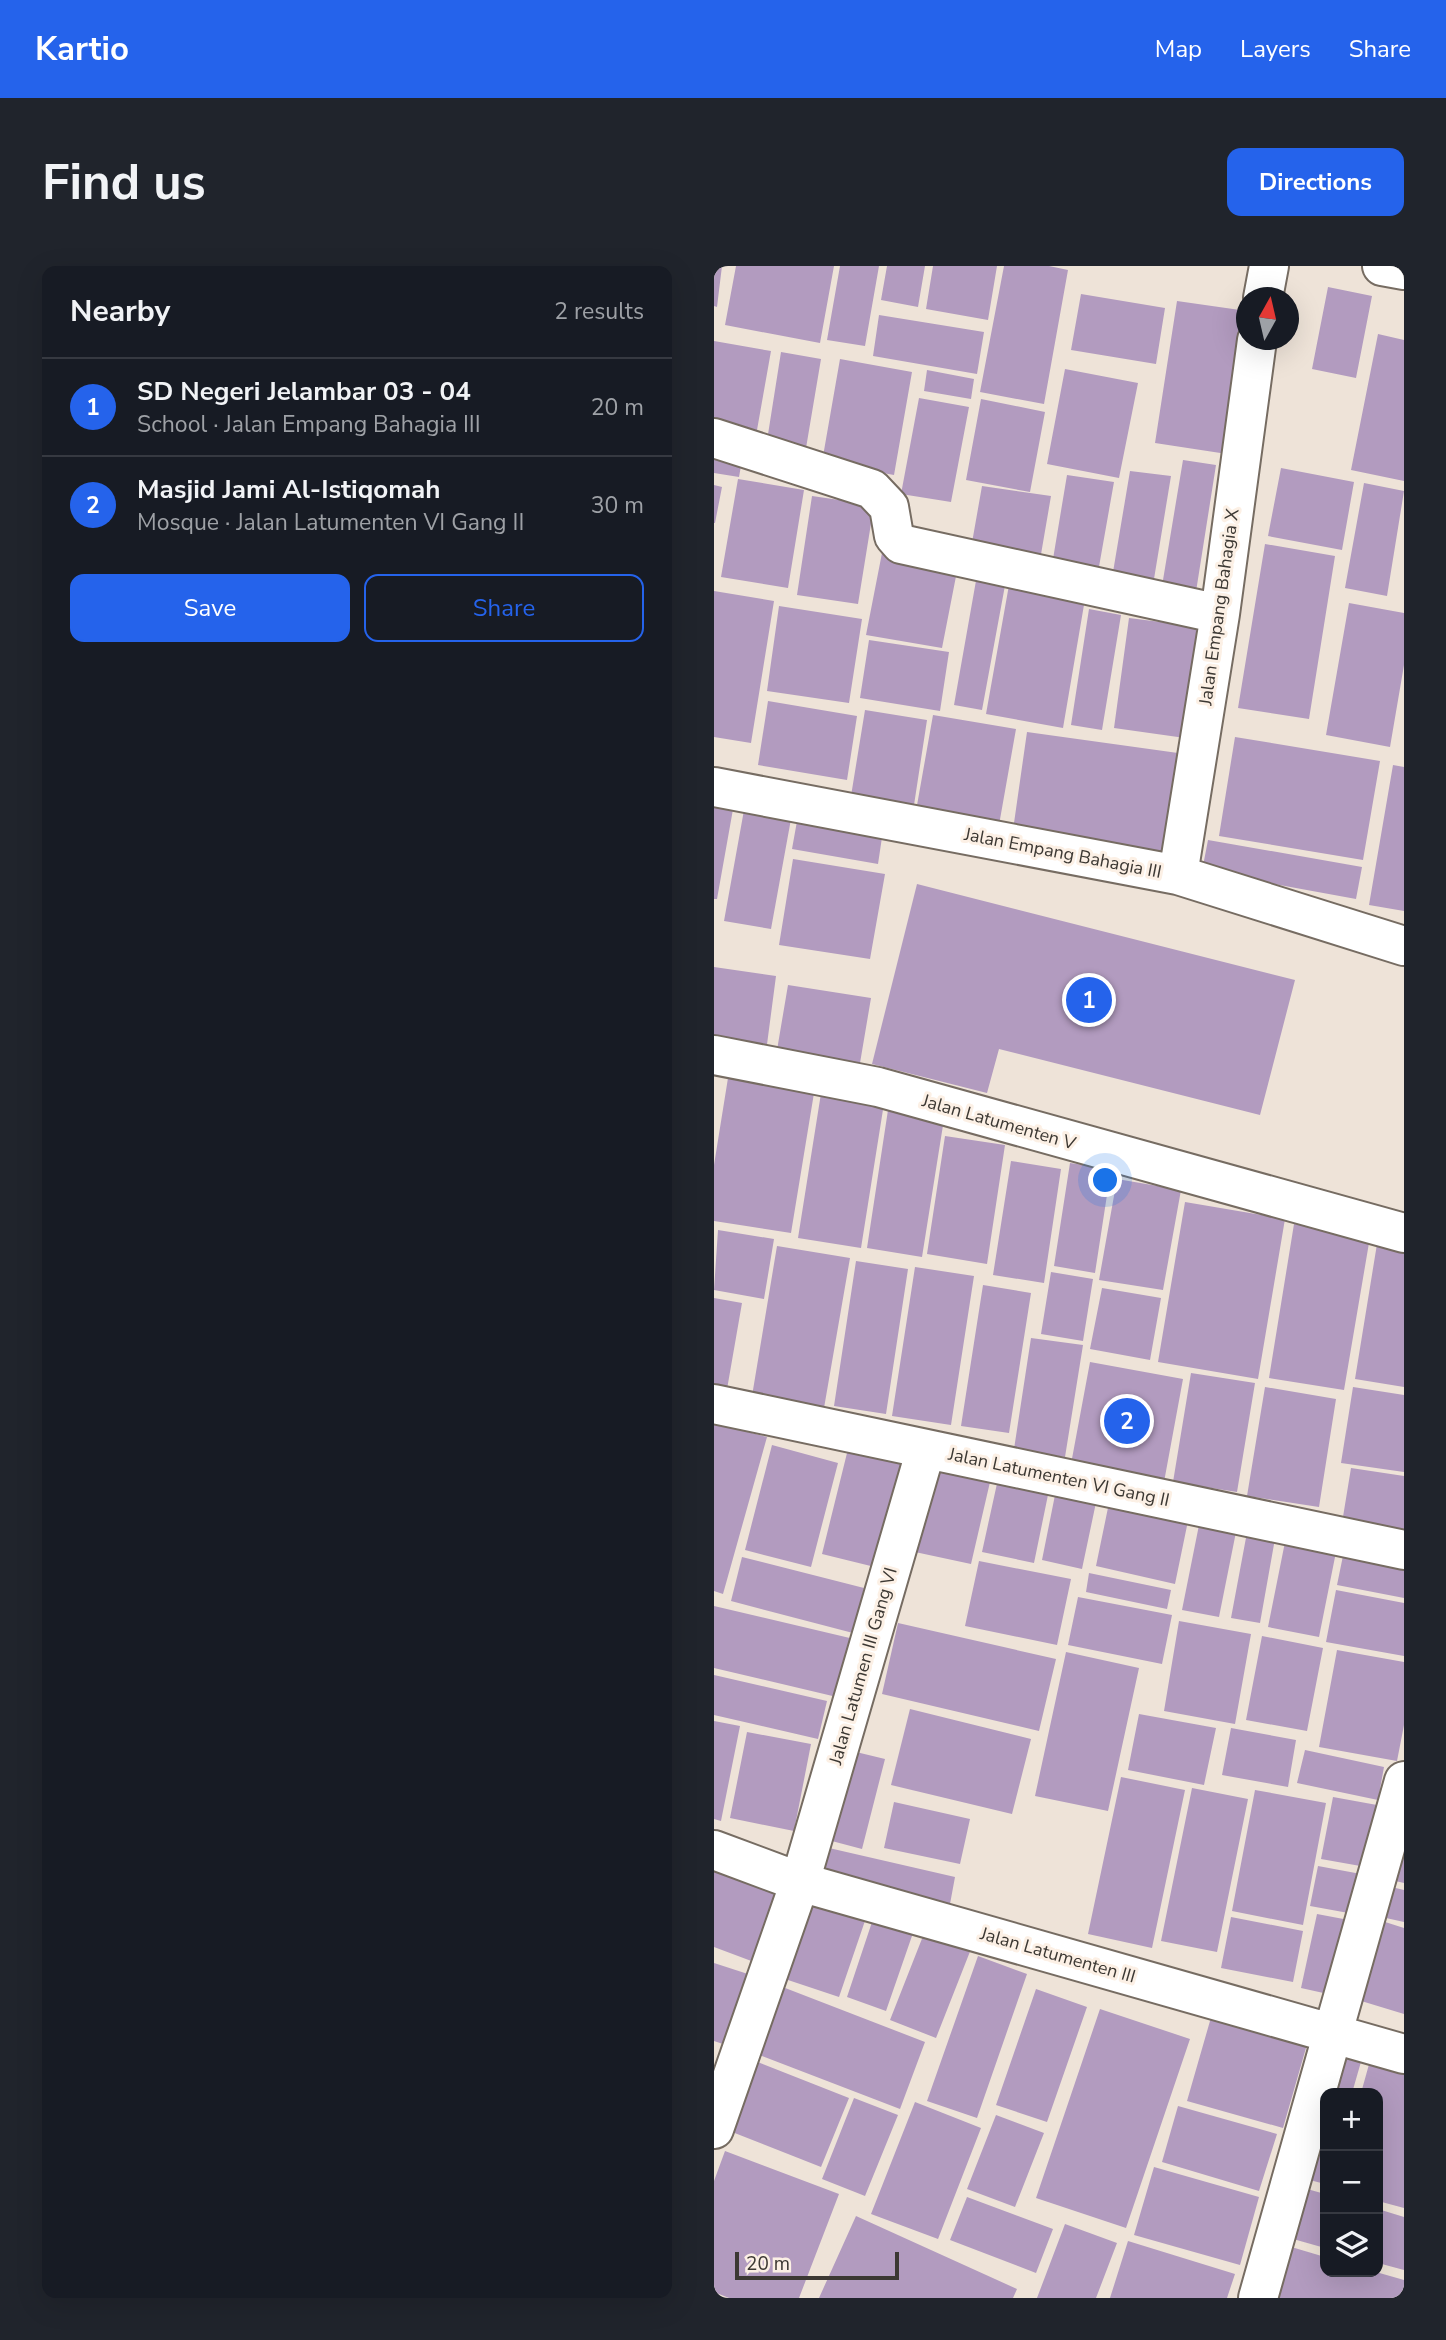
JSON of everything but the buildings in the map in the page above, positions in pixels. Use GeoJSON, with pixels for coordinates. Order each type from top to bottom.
{"type":"FeatureCollection","features":[{"type":"Feature","properties":{"kind":"street"},"geometry":{"type":"LineString","coordinates":[[1265,287],[1269,266]]}},
{"type":"Feature","properties":{"kind":"street"},"geometry":{"type":"LineString","coordinates":[[1382,266],[1404,270]]}},
{"type":"Feature","properties":{"kind":"street","name":"Jalan Empang Bahagia X"},"geometry":{"type":"LineString","coordinates":[[1178,875],[1220,614],[1256,350]]}},
{"type":"Feature","properties":{"kind":"street"},"geometry":{"type":"LineString","coordinates":[[714,438],[872,489],[889,507],[894,536],[901,544],[1220,614]]}},
{"type":"Feature","properties":{"kind":"street","name":"Jalan Empang Bahagia III"},"geometry":{"type":"LineString","coordinates":[[714,787],[1178,875],[1404,946]]}},
{"type":"Feature","properties":{"kind":"street","name":"Jalan Latumenten V"},"geometry":{"type":"LineString","coordinates":[[714,1055],[878,1087],[1404,1233]]}},
{"type":"Feature","properties":{"kind":"street","name":"Jalan Latumenten VI Gang II"},"geometry":{"type":"LineString","coordinates":[[714,1404],[1404,1550]]}},
{"type":"Feature","properties":{"kind":"street","name":"Jalan Latumen III Gang VI"},"geometry":{"type":"LineString","coordinates":[[714,2129],[726,2055],[800,1882],[926,1449]]}},
{"type":"Feature","properties":{"kind":"street"},"geometry":{"type":"LineString","coordinates":[[1258,2298],[1404,1781]]}},
{"type":"Feature","properties":{"kind":"street","name":"Jalan Latumenten III"},"geometry":{"type":"LineString","coordinates":[[714,1850],[800,1882],[1404,2054]]}},
{"type":"Feature","properties":{"kind":"place","name":"SD Negeri Jelambar 03 - 04"},"geometry":{"type":"Point","coordinates":[1089,1000]}},
{"type":"Feature","properties":{"kind":"place","name":"Masjid Jami Al-Istiqomah"},"geometry":{"type":"Point","coordinates":[1127,1421]}}]}
